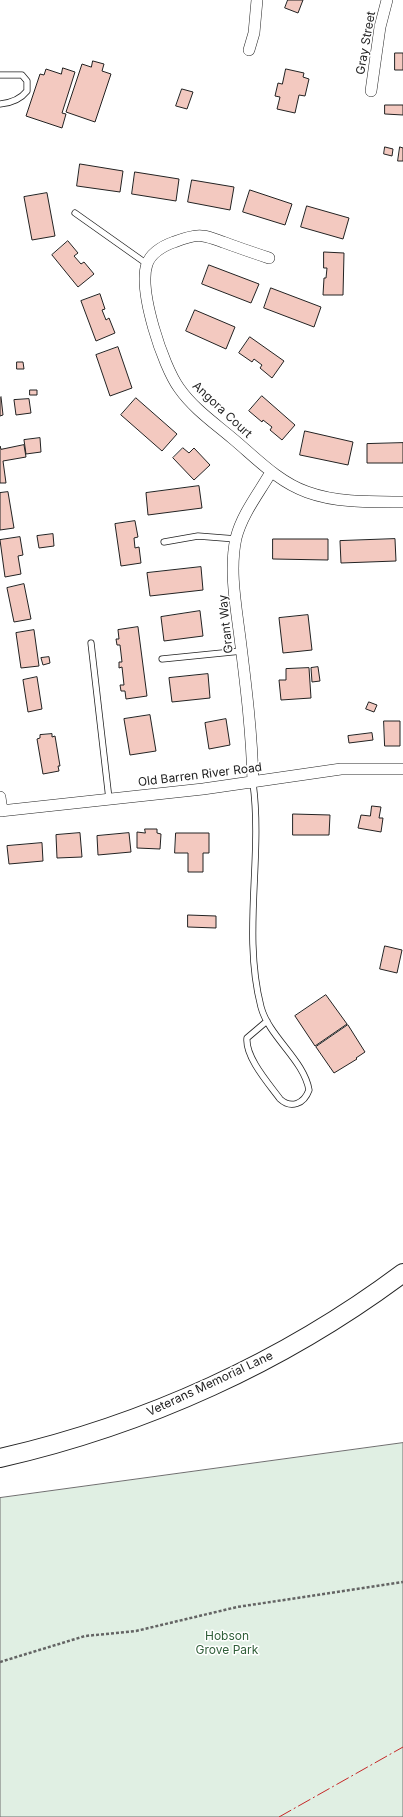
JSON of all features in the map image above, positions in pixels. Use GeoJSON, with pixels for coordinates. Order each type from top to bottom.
{"type":"FeatureCollection","features":[{"type":"Feature","properties":{"kind":"main road","name":"Veterans Memorial Lane"},"geometry":{"type":"LineString","coordinates":[[0,1458],[95,1432],[203,1390],[271,1357],[312,1333],[403,1273]]}},
{"type":"Feature","properties":{"kind":"street"},"geometry":{"type":"LineString","coordinates":[[249,50],[254,33],[257,0]]}},
{"type":"Feature","properties":{"kind":"street","name":"Gray Street"},"geometry":{"type":"LineString","coordinates":[[371,91],[380,26],[387,0]]}},
{"type":"Feature","properties":{"kind":"street"},"geometry":{"type":"LineString","coordinates":[[147,264],[150,257],[168,244],[177,240],[203,235],[269,258]]}},
{"type":"Feature","properties":{"kind":"street","name":"Angora Court"},"geometry":{"type":"LineString","coordinates":[[147,264],[145,280],[161,354],[173,378],[190,402],[272,472],[293,486],[324,496],[356,501],[403,502]]}},
{"type":"Feature","properties":{"kind":"street","name":"Grant Way"},"geometry":{"type":"LineString","coordinates":[[253,783],[242,651],[234,585],[234,555],[236,539],[248,510],[272,472]]}},
{"type":"Feature","properties":{"kind":"street","name":"Old Barren River Road"},"geometry":{"type":"LineString","coordinates":[[1,811],[253,783],[341,769],[403,769]]}},
{"type":"Feature","properties":{"kind":"street"},"geometry":{"type":"LineString","coordinates":[[0,797],[1,811]]}},
{"type":"Feature","properties":{"kind":"lane"},"geometry":{"type":"LineString","coordinates":[[0,75],[22,75],[27,82],[27,91],[21,98],[8,103],[0,104]]}},
{"type":"Feature","properties":{"kind":"lane"},"geometry":{"type":"LineString","coordinates":[[75,213],[147,264]]}},
{"type":"Feature","properties":{"kind":"lane"},"geometry":{"type":"LineString","coordinates":[[164,542],[198,536],[236,539]]}},
{"type":"Feature","properties":{"kind":"lane"},"geometry":{"type":"LineString","coordinates":[[91,642],[109,799]]}},
{"type":"Feature","properties":{"kind":"lane"},"geometry":{"type":"LineString","coordinates":[[162,659],[242,651]]}},
{"type":"Feature","properties":{"kind":"lane"},"geometry":{"type":"LineString","coordinates":[[253,783],[257,827],[253,892],[254,968],[261,1008],[267,1021],[302,1073],[308,1085],[308,1094],[296,1104],[291,1106],[280,1099],[250,1055],[246,1045],[247,1038],[267,1021]]}},
{"type":"Feature","properties":{"kind":"path"},"geometry":{"type":"LineString","coordinates":[[0,1662],[85,1636],[136,1630],[242,1606],[403,1582]]}},
{"type":"Feature","properties":{"kind":"green space","name":"Hobson Grove Park"},"geometry":{"type":"Polygon","coordinates":[[[403,1443],[403,1817],[0,1817],[0,1498],[403,1443]]]}},
{"type":"Feature","properties":{"kind":"building"},"geometry":{"type":"Polygon","coordinates":[[[288,0],[303,0],[298,13],[285,8],[288,0]]]}},
{"type":"Feature","properties":{"kind":"building"},"geometry":{"type":"Polygon","coordinates":[[[395,53],[403,53],[403,70],[395,70],[395,53]]]}},
{"type":"Feature","properties":{"kind":"building"},"geometry":{"type":"Polygon","coordinates":[[[93,61],[104,64],[102,71],[111,74],[95,122],[66,112],[82,64],[91,67],[93,61]]]}},
{"type":"Feature","properties":{"kind":"building"},"geometry":{"type":"Polygon","coordinates":[[[63,68],[75,72],[62,113],[66,114],[62,128],[26,116],[40,74],[44,75],[46,69],[61,74],[63,68]]]}},
{"type":"Feature","properties":{"kind":"building"},"geometry":{"type":"Polygon","coordinates":[[[286,69],[304,73],[303,77],[309,79],[305,96],[299,95],[295,113],[277,109],[280,97],[275,96],[278,83],[282,84],[286,69]]]}},
{"type":"Feature","properties":{"kind":"building"},"geometry":{"type":"Polygon","coordinates":[[[182,89],[193,92],[187,109],[176,106],[182,89]]]}},
{"type":"Feature","properties":{"kind":"building"},"geometry":{"type":"Polygon","coordinates":[[[385,105],[403,105],[403,115],[385,114],[385,105]]]}},
{"type":"Feature","properties":{"kind":"building"},"geometry":{"type":"Polygon","coordinates":[[[385,147],[393,149],[392,156],[384,154],[385,147]]]}},
{"type":"Feature","properties":{"kind":"building"},"geometry":{"type":"Polygon","coordinates":[[[400,147],[403,148],[403,161],[398,161],[400,147]]]}},
{"type":"Feature","properties":{"kind":"building"},"geometry":{"type":"Polygon","coordinates":[[[80,164],[123,171],[120,192],[77,186],[80,164]]]}},
{"type":"Feature","properties":{"kind":"building"},"geometry":{"type":"Polygon","coordinates":[[[135,172],[179,179],[176,201],[132,194],[135,172]]]}},
{"type":"Feature","properties":{"kind":"building"},"geometry":{"type":"Polygon","coordinates":[[[192,180],[234,187],[230,210],[188,202],[192,180]]]}},
{"type":"Feature","properties":{"kind":"building"},"geometry":{"type":"Polygon","coordinates":[[[250,190],[292,204],[285,225],[243,212],[250,190]]]}},
{"type":"Feature","properties":{"kind":"building"},"geometry":{"type":"Polygon","coordinates":[[[47,193],[55,236],[32,240],[24,197],[47,193]]]}},
{"type":"Feature","properties":{"kind":"building"},"geometry":{"type":"Polygon","coordinates":[[[307,206],[349,218],[343,239],[301,227],[307,206]]]}},
{"type":"Feature","properties":{"kind":"building"},"geometry":{"type":"Polygon","coordinates":[[[68,241],[78,253],[74,256],[81,264],[84,262],[94,274],[78,287],[52,255],[68,241]]]}},
{"type":"Feature","properties":{"kind":"building"},"geometry":{"type":"Polygon","coordinates":[[[324,252],[344,253],[343,295],[323,295],[324,278],[326,278],[327,268],[324,268],[324,252]]]}},
{"type":"Feature","properties":{"kind":"building"},"geometry":{"type":"Polygon","coordinates":[[[209,265],[259,284],[251,303],[202,284],[209,265]]]}},
{"type":"Feature","properties":{"kind":"building"},"geometry":{"type":"Polygon","coordinates":[[[271,288],[321,307],[314,327],[264,308],[271,288]]]}},
{"type":"Feature","properties":{"kind":"building"},"geometry":{"type":"Polygon","coordinates":[[[100,294],[105,309],[102,310],[106,320],[109,318],[115,333],[96,341],[81,301],[100,294]]]}},
{"type":"Feature","properties":{"kind":"building"},"geometry":{"type":"Polygon","coordinates":[[[195,310],[235,327],[226,349],[186,331],[195,310]]]}},
{"type":"Feature","properties":{"kind":"building"},"geometry":{"type":"Polygon","coordinates":[[[250,337],[284,361],[272,378],[260,368],[262,365],[254,359],[252,362],[239,353],[250,337]]]}},
{"type":"Feature","properties":{"kind":"building"},"geometry":{"type":"Polygon","coordinates":[[[118,347],[132,388],[110,396],[96,355],[118,347]]]}},
{"type":"Feature","properties":{"kind":"building"},"geometry":{"type":"Polygon","coordinates":[[[17,362],[23,362],[24,369],[17,369],[17,362]]]}},
{"type":"Feature","properties":{"kind":"building"},"geometry":{"type":"Polygon","coordinates":[[[30,390],[37,390],[37,395],[30,395],[30,390]]]}},
{"type":"Feature","properties":{"kind":"building"},"geometry":{"type":"Polygon","coordinates":[[[262,396],[295,425],[282,440],[270,430],[272,427],[263,420],[262,422],[249,411],[262,396]]]}},
{"type":"Feature","properties":{"kind":"building"},"geometry":{"type":"Polygon","coordinates":[[[1,397],[3,415],[0,416],[0,398],[1,397]]]}},
{"type":"Feature","properties":{"kind":"building"},"geometry":{"type":"Polygon","coordinates":[[[136,398],[177,434],[162,451],[121,415],[136,398]]]}},
{"type":"Feature","properties":{"kind":"building"},"geometry":{"type":"Polygon","coordinates":[[[29,399],[31,413],[16,415],[14,400],[29,399]]]}},
{"type":"Feature","properties":{"kind":"building"},"geometry":{"type":"Polygon","coordinates":[[[305,431],[353,442],[348,465],[300,455],[305,431]]]}},
{"type":"Feature","properties":{"kind":"building"},"geometry":{"type":"Polygon","coordinates":[[[40,438],[41,452],[26,454],[24,440],[40,438]]]}},
{"type":"Feature","properties":{"kind":"building"},"geometry":{"type":"Polygon","coordinates":[[[403,443],[403,463],[367,463],[367,444],[403,443]]]}},
{"type":"Feature","properties":{"kind":"building"},"geometry":{"type":"Polygon","coordinates":[[[24,445],[26,457],[3,461],[6,483],[0,483],[0,446],[1,449],[24,445]]]}},
{"type":"Feature","properties":{"kind":"building"},"geometry":{"type":"Polygon","coordinates":[[[183,448],[189,453],[194,448],[210,465],[194,480],[173,458],[183,448]]]}},
{"type":"Feature","properties":{"kind":"building"},"geometry":{"type":"Polygon","coordinates":[[[199,486],[202,508],[148,515],[146,493],[199,486]]]}},
{"type":"Feature","properties":{"kind":"building"},"geometry":{"type":"Polygon","coordinates":[[[8,492],[14,528],[0,530],[0,493],[8,492]]]}},
{"type":"Feature","properties":{"kind":"building"},"geometry":{"type":"Polygon","coordinates":[[[135,521],[138,537],[134,538],[135,548],[139,547],[141,563],[121,566],[115,524],[135,521]]]}},
{"type":"Feature","properties":{"kind":"building"},"geometry":{"type":"Polygon","coordinates":[[[53,534],[54,546],[39,548],[37,536],[53,534]]]}},
{"type":"Feature","properties":{"kind":"building"},"geometry":{"type":"Polygon","coordinates":[[[20,537],[23,555],[18,556],[21,574],[5,577],[0,540],[20,537]]]}},
{"type":"Feature","properties":{"kind":"building"},"geometry":{"type":"Polygon","coordinates":[[[273,539],[328,539],[328,560],[273,559],[273,539]]]}},
{"type":"Feature","properties":{"kind":"building"},"geometry":{"type":"Polygon","coordinates":[[[395,539],[396,561],[341,563],[340,541],[395,539]]]}},
{"type":"Feature","properties":{"kind":"building"},"geometry":{"type":"Polygon","coordinates":[[[201,567],[203,590],[150,596],[147,573],[201,567]]]}},
{"type":"Feature","properties":{"kind":"building"},"geometry":{"type":"Polygon","coordinates":[[[24,584],[31,619],[14,622],[7,588],[24,584]]]}},
{"type":"Feature","properties":{"kind":"building"},"geometry":{"type":"Polygon","coordinates":[[[200,611],[203,636],[164,641],[161,617],[200,611]]]}},
{"type":"Feature","properties":{"kind":"building"},"geometry":{"type":"Polygon","coordinates":[[[308,615],[312,650],[283,653],[279,618],[308,615]]]}},
{"type":"Feature","properties":{"kind":"building"},"geometry":{"type":"Polygon","coordinates":[[[138,627],[147,696],[126,699],[125,691],[121,691],[120,685],[124,685],[122,667],[119,668],[119,662],[122,662],[120,645],[117,645],[116,639],[119,639],[118,630],[138,627]]]}},
{"type":"Feature","properties":{"kind":"building"},"geometry":{"type":"Polygon","coordinates":[[[34,630],[39,666],[21,668],[16,633],[34,630]]]}},
{"type":"Feature","properties":{"kind":"building"},"geometry":{"type":"Polygon","coordinates":[[[49,657],[50,663],[43,665],[41,658],[49,657]]]}},
{"type":"Feature","properties":{"kind":"building"},"geometry":{"type":"Polygon","coordinates":[[[318,667],[320,681],[312,682],[311,668],[318,667]]]}},
{"type":"Feature","properties":{"kind":"building"},"geometry":{"type":"Polygon","coordinates":[[[309,668],[311,698],[281,700],[279,680],[286,680],[286,669],[309,668]]]}},
{"type":"Feature","properties":{"kind":"building"},"geometry":{"type":"Polygon","coordinates":[[[208,674],[210,698],[172,702],[169,678],[208,674]]]}},
{"type":"Feature","properties":{"kind":"building"},"geometry":{"type":"Polygon","coordinates":[[[37,677],[42,709],[28,712],[23,680],[37,677]]]}},
{"type":"Feature","properties":{"kind":"building"},"geometry":{"type":"Polygon","coordinates":[[[369,702],[377,705],[374,712],[366,709],[369,702]]]}},
{"type":"Feature","properties":{"kind":"building"},"geometry":{"type":"Polygon","coordinates":[[[150,715],[156,751],[130,755],[124,719],[150,715]]]}},
{"type":"Feature","properties":{"kind":"building"},"geometry":{"type":"Polygon","coordinates":[[[226,719],[230,745],[209,749],[205,723],[226,719]]]}},
{"type":"Feature","properties":{"kind":"building"},"geometry":{"type":"Polygon","coordinates":[[[384,721],[400,721],[400,746],[385,746],[384,721]]]}},
{"type":"Feature","properties":{"kind":"building"},"geometry":{"type":"Polygon","coordinates":[[[372,733],[373,740],[349,743],[348,736],[372,733]]]}},
{"type":"Feature","properties":{"kind":"building"},"geometry":{"type":"Polygon","coordinates":[[[52,734],[52,737],[55,736],[60,766],[58,766],[59,771],[43,774],[37,739],[40,738],[40,735],[52,734]]]}},
{"type":"Feature","properties":{"kind":"building"},"geometry":{"type":"Polygon","coordinates":[[[372,806],[381,807],[379,818],[383,818],[381,832],[358,828],[361,815],[370,816],[372,806]]]}},
{"type":"Feature","properties":{"kind":"building"},"geometry":{"type":"Polygon","coordinates":[[[293,814],[330,815],[329,835],[293,835],[293,814]]]}},
{"type":"Feature","properties":{"kind":"building"},"geometry":{"type":"Polygon","coordinates":[[[145,829],[157,829],[157,833],[161,834],[160,849],[137,848],[137,832],[145,833],[145,829]]]}},
{"type":"Feature","properties":{"kind":"building"},"geometry":{"type":"Polygon","coordinates":[[[80,833],[82,857],[57,858],[56,835],[80,833]]]}},
{"type":"Feature","properties":{"kind":"building"},"geometry":{"type":"Polygon","coordinates":[[[129,833],[131,852],[98,855],[97,836],[129,833]]]}},
{"type":"Feature","properties":{"kind":"building"},"geometry":{"type":"Polygon","coordinates":[[[176,833],[209,833],[209,853],[203,853],[203,872],[188,872],[188,853],[175,853],[176,833]]]}},
{"type":"Feature","properties":{"kind":"building"},"geometry":{"type":"Polygon","coordinates":[[[42,843],[43,861],[9,864],[7,846],[42,843]]]}},
{"type":"Feature","properties":{"kind":"building"},"geometry":{"type":"Polygon","coordinates":[[[188,915],[216,916],[216,928],[188,927],[188,915]]]}},
{"type":"Feature","properties":{"kind":"building"},"geometry":{"type":"Polygon","coordinates":[[[385,946],[402,950],[397,973],[380,969],[385,946]]]}},
{"type":"Feature","properties":{"kind":"building"},"geometry":{"type":"Polygon","coordinates":[[[326,995],[347,1024],[315,1046],[295,1016],[326,995]]]}},
{"type":"Feature","properties":{"kind":"building"},"geometry":{"type":"Polygon","coordinates":[[[348,1025],[365,1052],[356,1058],[357,1059],[334,1073],[316,1047],[348,1025]]]}},
{"type":"Feature","properties":{"kind":"power"},"geometry":{"type":"LineString","coordinates":[[279,1817],[403,1747]]}}]}
